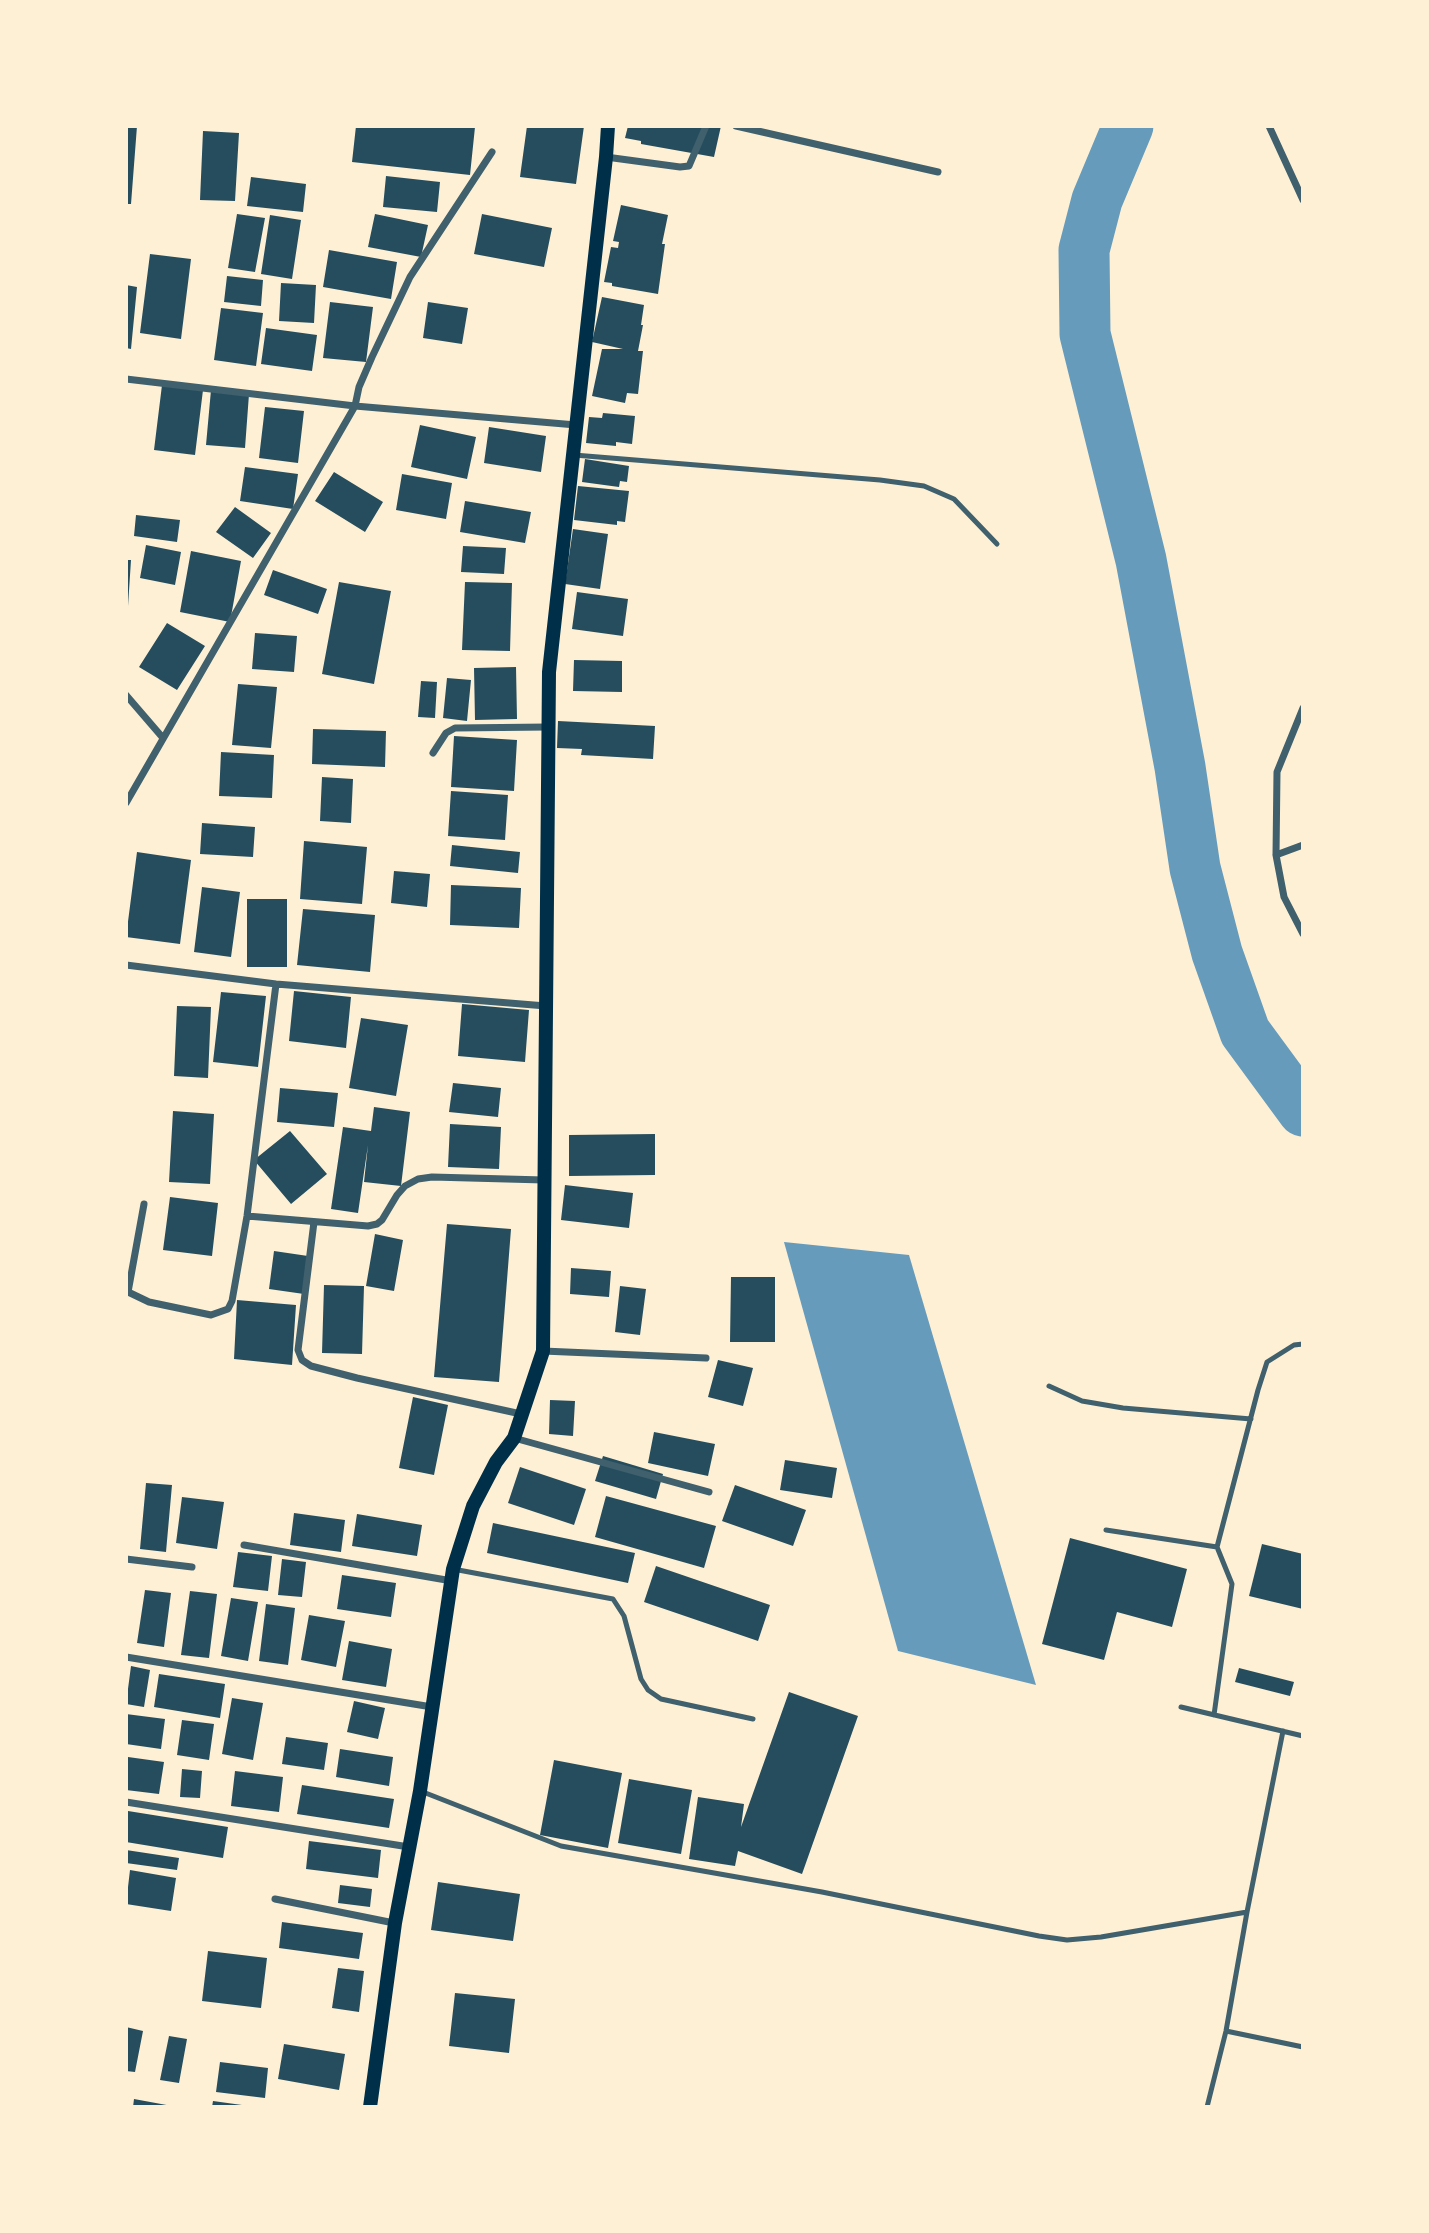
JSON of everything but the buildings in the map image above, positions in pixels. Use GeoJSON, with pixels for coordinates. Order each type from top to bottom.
{"type":"FeatureCollection","features":[{"type":"Feature","properties":{"kind":"main road"},"geometry":{"type":"LineString","coordinates":[[370,2107],[395,1923],[420,1791],[453,1575],[473,1506],[496,1462],[514,1438],[542,1351],[549,672],[608,126]]}},
{"type":"Feature","properties":{"kind":"street"},"geometry":{"type":"LineString","coordinates":[[606,158],[689,166],[706,126]]}},
{"type":"Feature","properties":{"kind":"street"},"geometry":{"type":"LineString","coordinates":[[736,126],[938,172]]}},
{"type":"Feature","properties":{"kind":"street"},"geometry":{"type":"LineString","coordinates":[[1269,126],[1303,200]]}},
{"type":"Feature","properties":{"kind":"street"},"geometry":{"type":"LineString","coordinates":[[126,803],[355,406],[359,387],[410,277],[492,152]]}},
{"type":"Feature","properties":{"kind":"street"},"geometry":{"type":"LineString","coordinates":[[126,379],[355,406],[576,425]]}},
{"type":"Feature","properties":{"kind":"street"},"geometry":{"type":"LineString","coordinates":[[126,695],[163,738]]}},
{"type":"Feature","properties":{"kind":"street"},"geometry":{"type":"LineString","coordinates":[[1303,708],[1277,772],[1276,855],[1284,897],[1303,934]]}},
{"type":"Feature","properties":{"kind":"street"},"geometry":{"type":"LineString","coordinates":[[433,752],[446,733],[455,728],[548,727]]}},
{"type":"Feature","properties":{"kind":"street"},"geometry":{"type":"LineString","coordinates":[[1276,855],[1303,845]]}},
{"type":"Feature","properties":{"kind":"street"},"geometry":{"type":"LineString","coordinates":[[126,965],[276,984],[546,1006]]}},
{"type":"Feature","properties":{"kind":"street"},"geometry":{"type":"LineString","coordinates":[[144,1204],[127,1292],[149,1303],[211,1315],[228,1309],[232,1301],[247,1216],[276,984]]}},
{"type":"Feature","properties":{"kind":"street"},"geometry":{"type":"LineString","coordinates":[[247,1216],[368,1226],[377,1224],[405,1186],[418,1179],[432,1177],[544,1180]]}},
{"type":"Feature","properties":{"kind":"street"},"geometry":{"type":"LineString","coordinates":[[314,1222],[298,1350],[302,1360],[311,1366],[334,1372],[522,1415]]}},
{"type":"Feature","properties":{"kind":"street"},"geometry":{"type":"LineString","coordinates":[[542,1351],[706,1358]]}},
{"type":"Feature","properties":{"kind":"street"},"geometry":{"type":"LineString","coordinates":[[514,1438],[709,1492]]}},
{"type":"Feature","properties":{"kind":"street"},"geometry":{"type":"LineString","coordinates":[[244,1545],[453,1575]]}},
{"type":"Feature","properties":{"kind":"street"},"geometry":{"type":"LineString","coordinates":[[126,1559],[192,1567]]}},
{"type":"Feature","properties":{"kind":"street"},"geometry":{"type":"LineString","coordinates":[[126,1657],[433,1708]]}},
{"type":"Feature","properties":{"kind":"street"},"geometry":{"type":"LineString","coordinates":[[126,1802],[410,1847]]}},
{"type":"Feature","properties":{"kind":"street"},"geometry":{"type":"LineString","coordinates":[[275,1899],[395,1923]]}},
{"type":"Feature","properties":{"kind":"lane"},"geometry":{"type":"LineString","coordinates":[[574,455],[924,486],[954,499],[997,544]]}},
{"type":"Feature","properties":{"kind":"lane"},"geometry":{"type":"LineString","coordinates":[[1214,1715],[1233,1584],[1217,1547],[1267,1362],[1293,1345],[1303,1343]]}},
{"type":"Feature","properties":{"kind":"lane"},"geometry":{"type":"LineString","coordinates":[[1049,1386],[1082,1401],[1123,1408],[1251,1419]]}},
{"type":"Feature","properties":{"kind":"lane"},"geometry":{"type":"LineString","coordinates":[[1106,1530],[1217,1547]]}},
{"type":"Feature","properties":{"kind":"lane"},"geometry":{"type":"LineString","coordinates":[[453,1575],[613,1600],[624,1616],[641,1679],[648,1689],[661,1699],[754,1719]]}},
{"type":"Feature","properties":{"kind":"lane"},"geometry":{"type":"LineString","coordinates":[[1181,1707],[1303,1736]]}},
{"type":"Feature","properties":{"kind":"lane"},"geometry":{"type":"LineString","coordinates":[[1207,2107],[1226,2031],[1283,1731]]}},
{"type":"Feature","properties":{"kind":"lane"},"geometry":{"type":"LineString","coordinates":[[420,1791],[561,1846],[822,1892],[1039,1936],[1067,1940],[1101,1937],[1247,1912]]}},
{"type":"Feature","properties":{"kind":"lane"},"geometry":{"type":"LineString","coordinates":[[1226,2031],[1303,2047]]}},
{"type":"Feature","properties":{"kind":"water"},"geometry":{"type":"Polygon","coordinates":[[[784,1242],[909,1255],[1036,1685],[898,1651],[784,1242]]]}},
{"type":"Feature","properties":{"kind":"waterway"},"geometry":{"type":"LineString","coordinates":[[1128,126],[1097,200],[1084,250],[1085,334],[1141,560],[1180,767],[1195,868],[1217,953],[1245,1032],[1303,1111]]}}]}
